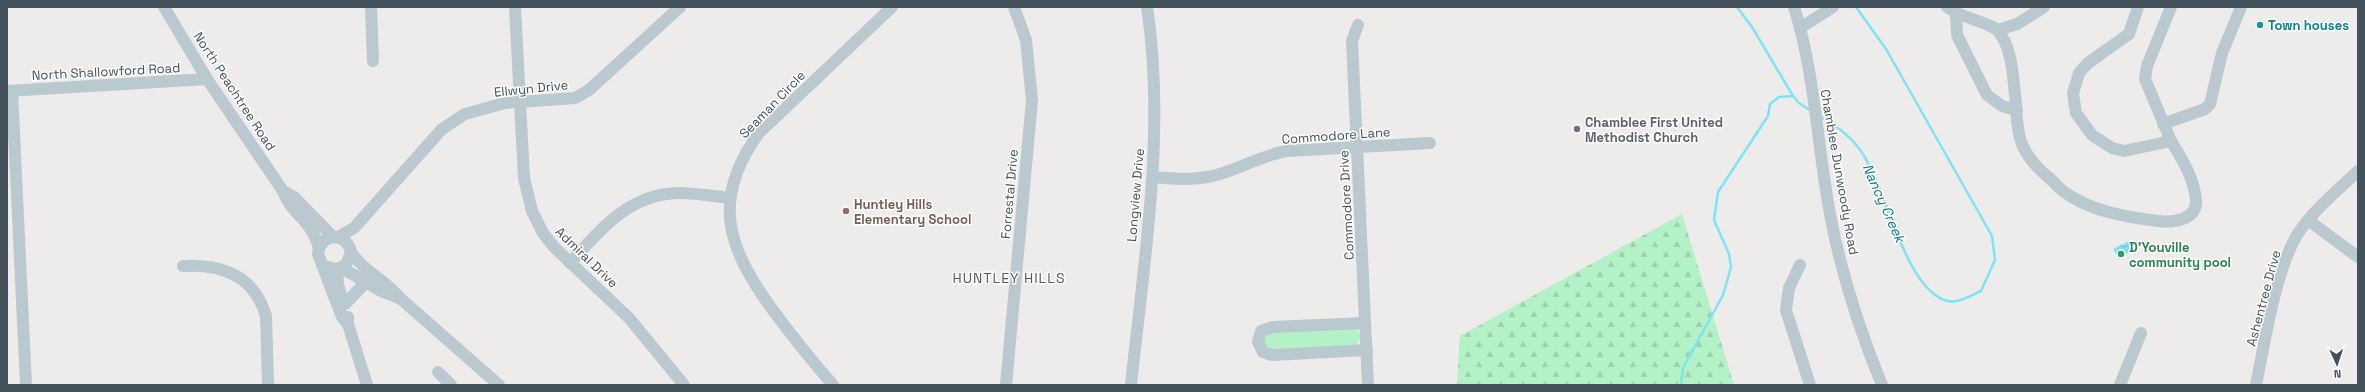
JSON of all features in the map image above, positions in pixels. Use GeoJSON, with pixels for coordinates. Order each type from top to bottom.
{"type":"FeatureCollection","features":[{"type":"Feature","properties":{"kind":"street","name":"North Peachtree Road"},"geometry":{"type":"LineString","coordinates":[[164,7],[208,79],[283,190],[292,207],[311,227],[319,249],[319,258],[324,266],[332,294],[342,317],[348,324]]}},
{"type":"Feature","properties":{"kind":"street"},"geometry":{"type":"LineString","coordinates":[[371,7],[373,62]]}},
{"type":"Feature","properties":{"kind":"street","name":"Admiral Drive"},"geometry":{"type":"LineString","coordinates":[[515,7],[524,178],[532,211],[543,233],[570,263],[629,318],[684,385]]}},
{"type":"Feature","properties":{"kind":"street","name":"Ellwyn Drive"},"geometry":{"type":"LineString","coordinates":[[335,237],[354,228],[442,129],[465,114],[491,106],[575,98],[589,90],[680,7]]}},
{"type":"Feature","properties":{"kind":"street","name":"Seaman Circle"},"geometry":{"type":"LineString","coordinates":[[833,385],[800,348],[762,295],[740,260],[733,242],[730,198],[737,168],[744,154],[759,133],[892,7]]}},
{"type":"Feature","properties":{"kind":"street","name":"Forrestal Drive"},"geometry":{"type":"LineString","coordinates":[[1006,385],[1032,100],[1026,40],[1014,7]]}},
{"type":"Feature","properties":{"kind":"street","name":"Longview Drive"},"geometry":{"type":"LineString","coordinates":[[1131,385],[1152,177],[1154,128],[1153,79],[1151,36],[1147,7]]}},
{"type":"Feature","properties":{"kind":"street","name":"Chamblee Dunwoody Road"},"geometry":{"type":"LineString","coordinates":[[1794,7],[1800,28],[1810,84],[1831,220],[1847,290],[1882,385]]}},
{"type":"Feature","properties":{"kind":"street"},"geometry":{"type":"LineString","coordinates":[[1998,30],[2017,24],[2044,7]]}},
{"type":"Feature","properties":{"kind":"street"},"geometry":{"type":"LineString","coordinates":[[2138,7],[2129,34],[2088,63],[2079,73],[2073,93],[2076,113],[2092,135],[2112,148],[2124,151],[2171,141]]}},
{"type":"Feature","properties":{"kind":"street"},"geometry":{"type":"LineString","coordinates":[[1951,10],[1998,30],[2008,49],[2020,138],[2035,166],[2063,191],[2082,203],[2105,211],[2168,223],[2186,218],[2196,201],[2189,171],[2171,141],[2145,79],[2147,66],[2171,7]]}},
{"type":"Feature","properties":{"kind":"street"},"geometry":{"type":"LineString","coordinates":[[2163,124],[2205,108],[2210,104],[2222,52],[2241,7]]}},
{"type":"Feature","properties":{"kind":"street"},"geometry":{"type":"LineString","coordinates":[[1800,28],[1831,8]]}},
{"type":"Feature","properties":{"kind":"street"},"geometry":{"type":"LineString","coordinates":[[1951,10],[1957,35],[1987,95],[2002,106],[2017,110]]}},
{"type":"Feature","properties":{"kind":"street","name":"Commodore Drive"},"geometry":{"type":"LineString","coordinates":[[1358,24],[1352,41],[1368,385]]}},
{"type":"Feature","properties":{"kind":"street","name":"North Shallowford Road"},"geometry":{"type":"LineString","coordinates":[[9,91],[208,79]]}},
{"type":"Feature","properties":{"kind":"street"},"geometry":{"type":"LineString","coordinates":[[9,91],[13,256],[26,385]]}},
{"type":"Feature","properties":{"kind":"street","name":"Commodore Lane"},"geometry":{"type":"LineString","coordinates":[[1152,177],[1178,179],[1206,178],[1277,153],[1357,146],[1430,143]]}},
{"type":"Feature","properties":{"kind":"street","name":"Ashentree Drive"},"geometry":{"type":"LineString","coordinates":[[2256,385],[2279,283],[2288,255],[2297,236],[2308,220],[2358,171]]}},
{"type":"Feature","properties":{"kind":"street","name":"North Peachtree Road"},"geometry":{"type":"LineString","coordinates":[[283,190],[294,197],[335,237],[343,239],[351,250]]}},
{"type":"Feature","properties":{"kind":"street"},"geometry":{"type":"LineString","coordinates":[[570,263],[604,226],[638,202],[652,197],[678,193],[730,198]]}},
{"type":"Feature","properties":{"kind":"street"},"geometry":{"type":"LineString","coordinates":[[2308,220],[2358,257]]}},
{"type":"Feature","properties":{"kind":"street","name":"Ellwyn Drive"},"geometry":{"type":"LineString","coordinates":[[351,250],[354,228]]}},
{"type":"Feature","properties":{"kind":"street"},"geometry":{"type":"LineString","coordinates":[[319,249],[324,241],[335,237]]}},
{"type":"Feature","properties":{"kind":"street"},"geometry":{"type":"LineString","coordinates":[[340,269],[349,262],[351,250]]}},
{"type":"Feature","properties":{"kind":"street"},"geometry":{"type":"LineString","coordinates":[[351,250],[362,267],[392,287],[401,299],[499,385]]}},
{"type":"Feature","properties":{"kind":"street"},"geometry":{"type":"LineString","coordinates":[[184,266],[211,265],[227,270],[240,277],[258,298],[266,316],[268,385]]}},
{"type":"Feature","properties":{"kind":"street"},"geometry":{"type":"LineString","coordinates":[[1800,265],[1789,288],[1786,310],[1810,385]]}},
{"type":"Feature","properties":{"kind":"street"},"geometry":{"type":"LineString","coordinates":[[324,266],[340,269],[392,297],[401,299]]}},
{"type":"Feature","properties":{"kind":"street","name":"North Peachtree Road"},"geometry":{"type":"LineString","coordinates":[[340,269],[338,284],[345,304],[348,324],[367,385]]}},
{"type":"Feature","properties":{"kind":"street"},"geometry":{"type":"LineString","coordinates":[[345,304],[366,282]]}},
{"type":"Feature","properties":{"kind":"street"},"geometry":{"type":"LineString","coordinates":[[1365,323],[1273,327],[1261,331],[1258,342],[1263,352],[1272,355],[1367,350]]}},
{"type":"Feature","properties":{"kind":"street"},"geometry":{"type":"LineString","coordinates":[[2120,385],[2141,333]]}},
{"type":"Feature","properties":{"kind":"street"},"geometry":{"type":"LineString","coordinates":[[438,372],[451,385]]}},
{"type":"Feature","properties":{"kind":"green space"},"geometry":{"type":"Polygon","coordinates":[[[1682,214],[1734,385],[1457,385],[1460,336],[1682,214]]]}},
{"type":"Feature","properties":{"kind":"green space"},"geometry":{"type":"Polygon","coordinates":[[[1356,328],[1361,337],[1356,345],[1270,349],[1264,345],[1263,338],[1269,332],[1356,328]]]}},
{"type":"Feature","properties":{"kind":"water","name":"D'Youville community pool"},"geometry":{"type":"Polygon","coordinates":[[[2131,240],[2136,247],[2119,259],[2113,249],[2131,240]]]}},
{"type":"Feature","properties":{"kind":"waterway"},"geometry":{"type":"LineString","coordinates":[[1737,7],[1752,27],[1793,96],[1799,103],[1811,111]]}},
{"type":"Feature","properties":{"kind":"waterway","name":"Nancy Creek"},"geometry":{"type":"LineString","coordinates":[[1821,117],[1841,130],[1850,138],[1858,147],[1868,163],[1878,184],[1896,231],[1916,274],[1929,290],[1944,300],[1949,301],[1958,301],[1981,291],[1995,260],[1992,236],[1886,49],[1856,7]]}},
{"type":"Feature","properties":{"kind":"waterway","name":"Nancy Creek"},"geometry":{"type":"LineString","coordinates":[[1681,385],[1683,368],[1723,295],[1731,267],[1729,254],[1714,220],[1718,192],[1768,116],[1770,104],[1779,97],[1793,96]]}},
{"type":"Feature","properties":{"kind":"place","name":"Town houses"},"geometry":{"type":"Point","coordinates":[2260,25]}},
{"type":"Feature","properties":{"kind":"place","name":"Chamblee First United Methodist Church"},"geometry":{"type":"Point","coordinates":[1577,129]}},
{"type":"Feature","properties":{"kind":"place","name":"Huntley Hills Elementary School"},"geometry":{"type":"Point","coordinates":[846,211]}},
{"type":"Feature","properties":{"kind":"place","name":"D'Youville community pool"},"geometry":{"type":"Point","coordinates":[2121,254]}},
{"type":"Feature","properties":{"kind":"district","name":"HUNTLEY HILLS"},"geometry":{"type":"Point","coordinates":[1009,278]}}]}
